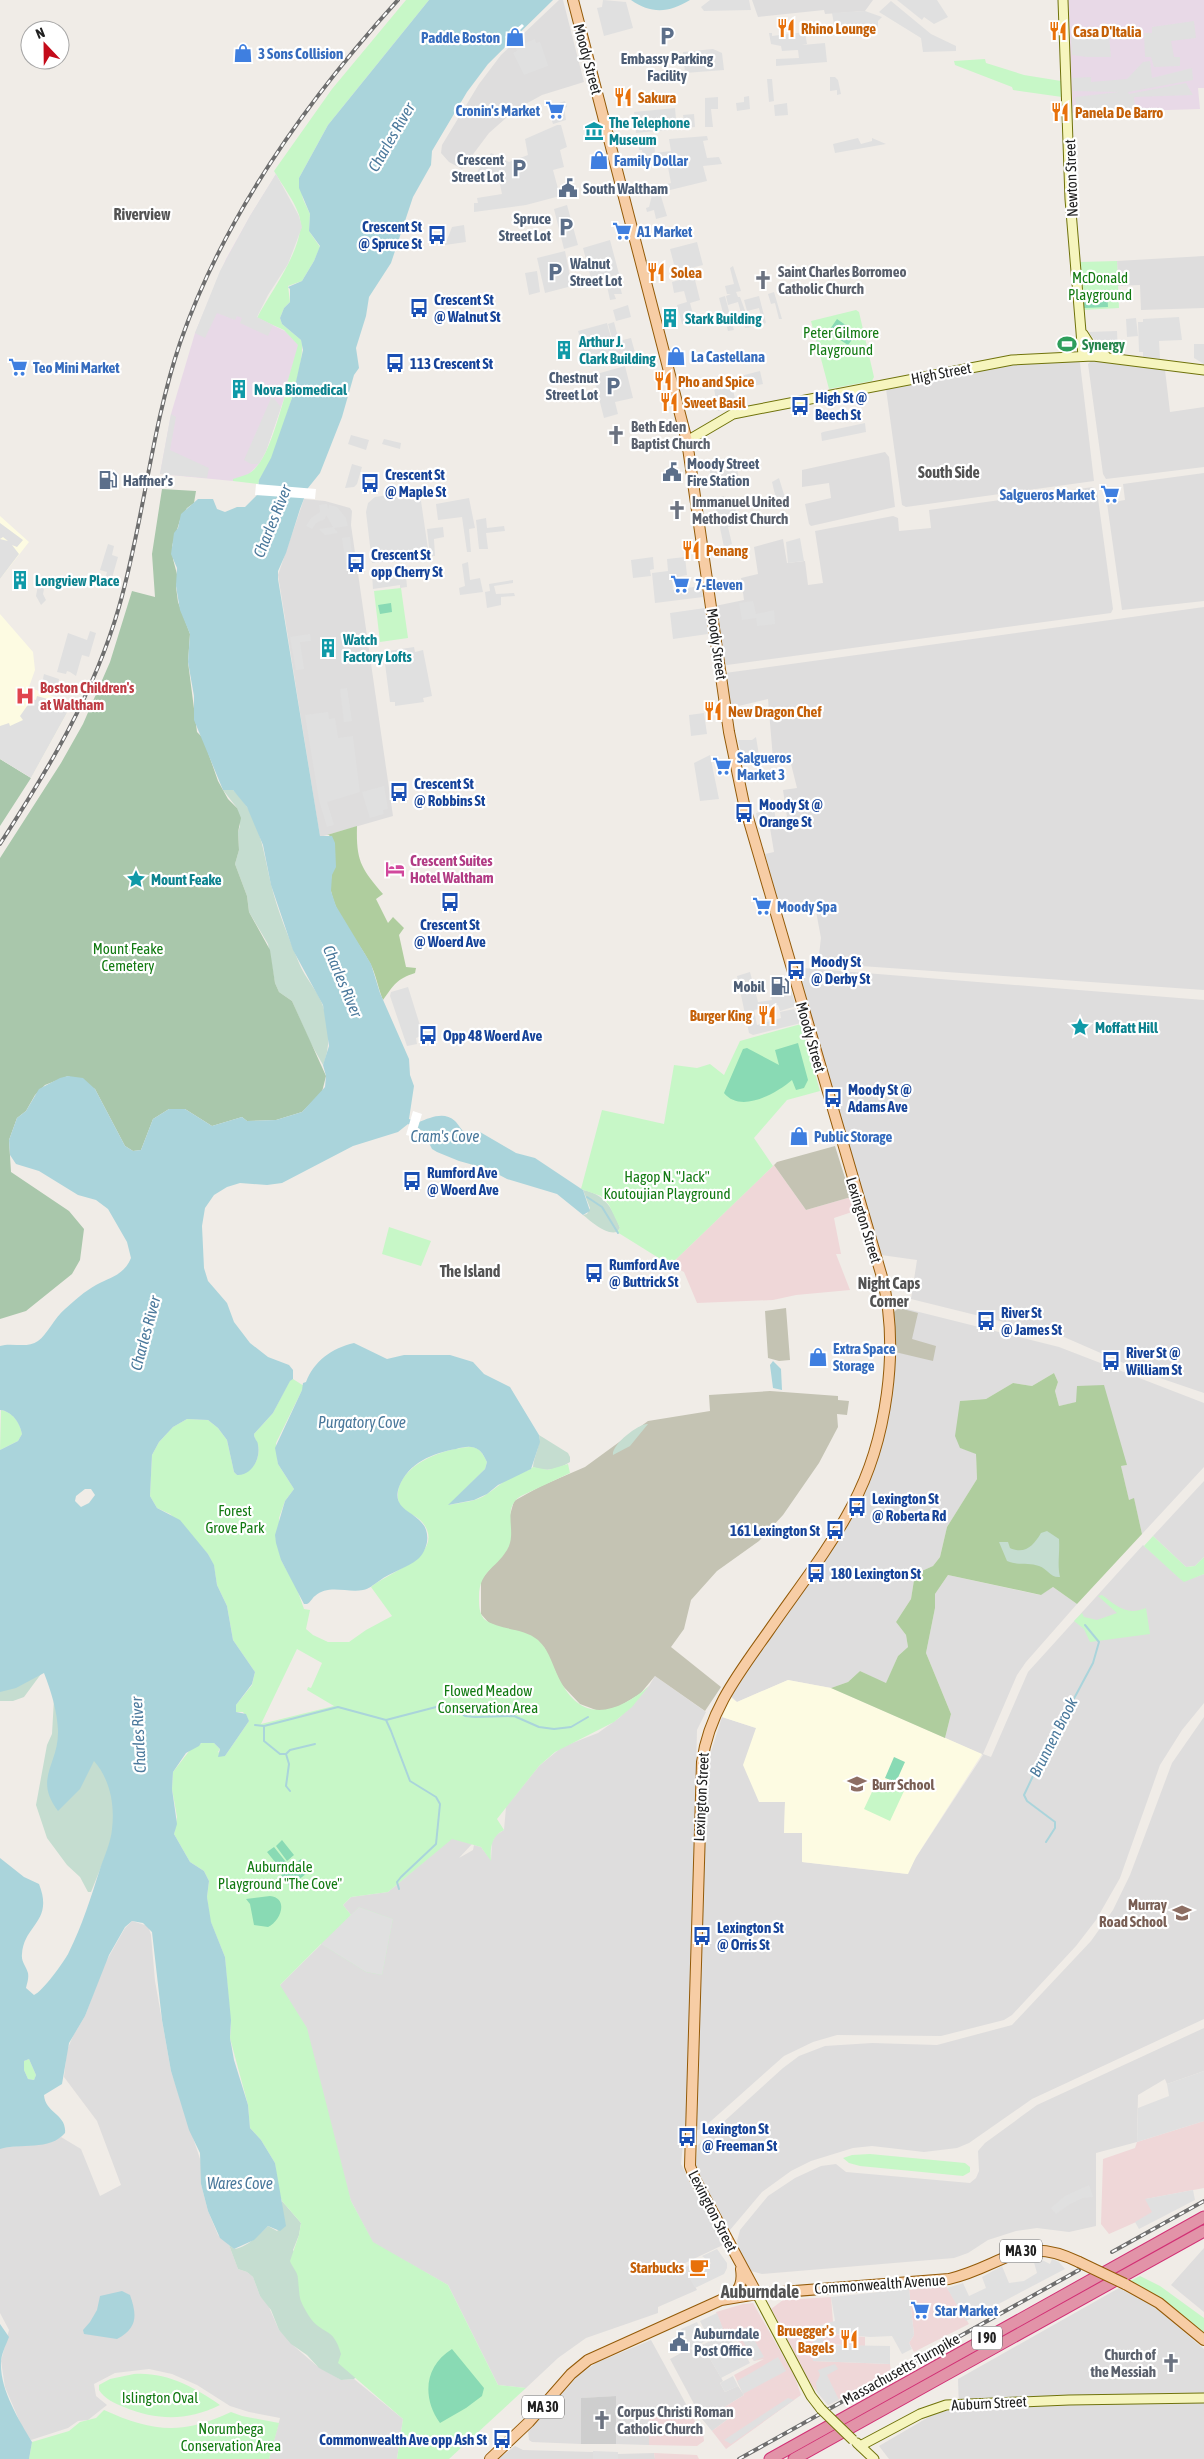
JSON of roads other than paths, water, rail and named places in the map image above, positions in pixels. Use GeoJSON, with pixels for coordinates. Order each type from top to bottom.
{"type":"FeatureCollection","features":[{"type":"Feature","properties":{"kind":"highway","name":"Massachusetts Turnpike"},"geometry":{"type":"LineString","coordinates":[[770,2459],[1204,2217]]}},
{"type":"Feature","properties":{"kind":"highway","name":"Massachusetts Turnpike"},"geometry":{"type":"LineString","coordinates":[[794,2459],[1204,2231]]}},
{"type":"Feature","properties":{"kind":"main road","name":"Moody Street"},"geometry":{"type":"LineString","coordinates":[[573,0],[688,441],[738,776],[832,1110]]}},
{"type":"Feature","properties":{"kind":"main road","name":"Newton Street"},"geometry":{"type":"LineString","coordinates":[[1063,0],[1070,199],[1083,356]]}},
{"type":"Feature","properties":{"kind":"main road"},"geometry":{"type":"LineString","coordinates":[[1080,326],[1090,345],[1099,352],[1114,359]]}},
{"type":"Feature","properties":{"kind":"main road","name":"High Street"},"geometry":{"type":"LineString","coordinates":[[688,441],[730,415],[1012,360],[1083,356],[1204,370]]}},
{"type":"Feature","properties":{"kind":"main road","name":"Lexington Street"},"geometry":{"type":"LineString","coordinates":[[832,1110],[885,1292],[889,1364],[882,1420],[867,1474],[844,1520],[722,1698],[706,1738],[701,1772],[690,2166],[693,2176],[809,2392],[821,2409],[857,2443]]}},
{"type":"Feature","properties":{"kind":"main road","name":"Commonwealth Avenue"},"geometry":{"type":"LineString","coordinates":[[490,2459],[527,2424],[571,2374],[588,2360],[726,2299],[756,2294],[949,2279],[975,2271],[1011,2254],[1029,2250],[1053,2251],[1125,2284],[1158,2303],[1204,2340]]}},
{"type":"Feature","properties":{"kind":"main road"},"geometry":{"type":"LineString","coordinates":[[726,2299],[735,2293],[741,2285],[740,2264]]}},
{"type":"Feature","properties":{"kind":"main road","name":"Auburn Street"},"geometry":{"type":"LineString","coordinates":[[857,2443],[923,2413],[946,2405],[1204,2398]]}},
{"type":"Feature","properties":{"kind":"main road"},"geometry":{"type":"LineString","coordinates":[[857,2443],[874,2459]]}},
{"type":"Feature","properties":{"kind":"water"},"geometry":{"type":"Polygon","coordinates":[[[429,0],[553,0],[488,64],[467,92],[432,151],[431,165],[413,197],[391,263],[369,297],[366,316],[356,348],[359,368],[354,375],[342,417],[320,473],[308,488],[278,571],[278,579],[320,836],[332,836],[335,843],[336,867],[332,875],[331,891],[336,906],[371,964],[380,993],[409,1059],[410,1075],[414,1086],[409,1119],[419,1122],[437,1116],[446,1116],[455,1121],[466,1133],[480,1132],[516,1153],[535,1158],[583,1190],[590,1211],[583,1215],[557,1194],[507,1179],[488,1169],[459,1161],[437,1152],[432,1149],[423,1131],[408,1124],[398,1132],[353,1146],[282,1183],[267,1185],[240,1183],[227,1187],[214,1195],[205,1208],[202,1226],[204,1268],[208,1281],[227,1303],[234,1322],[250,1343],[268,1357],[289,1365],[293,1370],[293,1379],[290,1381],[273,1413],[254,1434],[258,1444],[258,1456],[254,1466],[247,1473],[237,1475],[234,1472],[227,1440],[218,1428],[208,1420],[187,1419],[173,1427],[159,1442],[152,1455],[150,1496],[157,1508],[180,1520],[208,1554],[214,1565],[217,1585],[227,1606],[233,1640],[255,1672],[252,1684],[236,1705],[236,1712],[246,1714],[249,1721],[225,1756],[218,1757],[220,1749],[214,1743],[201,1743],[186,1753],[173,1772],[172,1789],[177,1824],[174,1834],[190,1862],[204,1871],[209,1881],[207,1897],[211,1922],[225,1957],[231,2020],[230,2038],[234,2060],[248,2105],[250,2128],[261,2140],[275,2163],[286,2226],[280,2231],[268,2226],[254,2240],[234,2249],[220,2238],[208,2211],[201,2184],[200,2153],[189,2130],[171,2071],[162,2020],[152,1932],[143,1923],[132,1921],[125,1927],[109,1955],[85,2016],[69,2043],[62,2084],[44,2095],[48,2106],[63,2122],[65,2133],[59,2139],[43,2144],[0,2149],[0,1858],[24,1877],[39,1884],[43,1897],[41,1915],[24,1944],[22,1954],[28,1973],[26,1988],[34,1995],[38,1993],[58,1969],[74,1942],[109,1844],[113,1811],[108,1784],[94,1761],[80,1789],[58,1811],[51,1799],[47,1780],[55,1753],[58,1730],[53,1701],[44,1673],[16,1688],[0,1692],[0,1450],[18,1441],[22,1434],[15,1418],[0,1410],[0,1346],[29,1345],[38,1341],[65,1309],[92,1287],[121,1272],[131,1258],[127,1242],[108,1209],[96,1200],[78,1195],[39,1171],[16,1164],[10,1155],[9,1140],[17,1118],[26,1111],[39,1089],[68,1076],[83,1078],[95,1089],[125,1146],[133,1151],[141,1150],[153,1119],[169,1109],[185,1109],[212,1126],[242,1117],[247,1121],[276,1120],[302,1112],[325,1087],[326,1076],[323,1065],[329,1046],[323,1005],[293,950],[271,885],[263,845],[247,807],[233,790],[223,790],[194,720],[194,696],[188,662],[190,634],[180,610],[176,586],[177,568],[171,554],[174,533],[178,528],[181,514],[198,499],[213,499],[217,509],[225,512],[237,507],[245,507],[257,495],[259,480],[271,458],[293,395],[303,350],[301,340],[282,324],[280,318],[284,308],[290,302],[290,289],[288,287],[302,281],[314,261],[320,246],[309,231],[310,214],[299,188],[299,178],[328,125],[429,0]],[[85,1489],[76,1496],[75,1501],[81,1507],[89,1503],[95,1495],[91,1489],[85,1489]],[[29,2059],[24,2061],[24,2070],[28,2079],[34,2080],[36,2075],[29,2059]]]}},
{"type":"Feature","properties":{"kind":"water"},"geometry":{"type":"Polygon","coordinates":[[[631,0],[690,0],[675,7],[653,10],[638,5],[631,0]]]}},
{"type":"Feature","properties":{"kind":"water","name":"Purgatory Cove"},"geometry":{"type":"Polygon","coordinates":[[[354,1343],[387,1359],[404,1355],[450,1355],[473,1362],[484,1374],[510,1387],[539,1435],[540,1442],[531,1469],[498,1485],[487,1494],[474,1500],[448,1505],[485,1469],[487,1462],[481,1452],[474,1447],[439,1453],[422,1460],[403,1479],[397,1496],[405,1509],[423,1524],[427,1532],[425,1549],[418,1559],[367,1589],[357,1591],[326,1590],[320,1592],[307,1604],[304,1604],[281,1560],[276,1543],[275,1535],[285,1501],[294,1489],[278,1464],[275,1448],[302,1390],[303,1383],[306,1382],[314,1368],[331,1352],[354,1343]]]}},
{"type":"Feature","properties":{"kind":"water"},"geometry":{"type":"Polygon","coordinates":[[[773,1361],[781,1369],[782,1390],[773,1388],[770,1365],[773,1361]]]}},
{"type":"Feature","properties":{"kind":"water"},"geometry":{"type":"Polygon","coordinates":[[[122,2291],[130,2295],[134,2309],[134,2320],[129,2330],[117,2339],[84,2334],[83,2330],[97,2310],[100,2296],[122,2291]]]}},
{"type":"Feature","properties":{"kind":"water"},"geometry":{"type":"Polygon","coordinates":[[[0,2324],[9,2337],[1,2360],[4,2384],[11,2404],[32,2442],[29,2459],[0,2459],[0,2324]]]}},
{"type":"Feature","properties":{"kind":"waterway"},"geometry":{"type":"LineString","coordinates":[[587,1197],[602,1207],[618,1233]]}},
{"type":"Feature","properties":{"kind":"waterway","name":"Brunnen Brook"},"geometry":{"type":"LineString","coordinates":[[1046,1842],[1055,1828],[1055,1822],[1027,1801],[1024,1795],[1059,1721],[1070,1706],[1093,1663],[1099,1642],[1085,1625]]}},
{"type":"Feature","properties":{"kind":"waterway","name":"Brunnen Brook"},"geometry":{"type":"LineString","coordinates":[[255,1725],[264,1726],[338,1707],[386,1720],[440,1706],[448,1706],[465,1716],[514,1716],[539,1727],[554,1729],[571,1727],[588,1717]]}},
{"type":"Feature","properties":{"kind":"waterway"},"geometry":{"type":"LineString","coordinates":[[386,1720],[410,1781],[436,1797],[440,1804],[436,1844],[401,1877],[397,1882],[399,1889]]}},
{"type":"Feature","properties":{"kind":"waterway"},"geometry":{"type":"LineString","coordinates":[[264,1727],[264,1741],[280,1754],[286,1754],[289,1764],[286,1786],[290,1791]]}},
{"type":"Feature","properties":{"kind":"waterway"},"geometry":{"type":"LineString","coordinates":[[286,1754],[290,1750],[315,1744]]}},
{"type":"Feature","properties":{"kind":"railway"},"geometry":{"type":"LineString","coordinates":[[0,844],[53,759],[83,700],[109,639],[128,574],[170,375],[198,296],[220,250],[272,161],[332,78],[398,0]]}},
{"type":"Feature","properties":{"kind":"railway"},"geometry":{"type":"LineString","coordinates":[[1112,2252],[1204,2201]]}},
{"type":"Feature","properties":{"kind":"railway"},"geometry":{"type":"LineString","coordinates":[[739,2459],[1079,2270]]}},
{"type":"Feature","properties":{"kind":"place","name":"Rhino Lounge"},"geometry":{"type":"Point","coordinates":[786,28]}},
{"type":"Feature","properties":{"kind":"place","name":"Casa D'Italia"},"geometry":{"type":"Point","coordinates":[1058,31]}},
{"type":"Feature","properties":{"kind":"place","name":"Embassy Parking Facility"},"geometry":{"type":"Point","coordinates":[667,36]}},
{"type":"Feature","properties":{"kind":"place","name":"Paddle Boston"},"geometry":{"type":"Point","coordinates":[515,37]}},
{"type":"Feature","properties":{"kind":"place","name":"3 Sons Collision"},"geometry":{"type":"Point","coordinates":[243,53]}},
{"type":"Feature","properties":{"kind":"place","name":"Sakura"},"geometry":{"type":"Point","coordinates":[623,97]}},
{"type":"Feature","properties":{"kind":"place","name":"Cronin's Market"},"geometry":{"type":"Point","coordinates":[555,110]}},
{"type":"Feature","properties":{"kind":"place","name":"Panela De Barro"},"geometry":{"type":"Point","coordinates":[1060,112]}},
{"type":"Feature","properties":{"kind":"place","name":"The Telephone Museum"},"geometry":{"type":"Point","coordinates":[594,131]}},
{"type":"Feature","properties":{"kind":"place","name":"Family Dollar"},"geometry":{"type":"Point","coordinates":[599,160]}},
{"type":"Feature","properties":{"kind":"place","name":"Crescent Street Lot"},"geometry":{"type":"Point","coordinates":[519,168]}},
{"type":"Feature","properties":{"kind":"place","name":"South Waltham"},"geometry":{"type":"Point","coordinates":[568,188]}},
{"type":"Feature","properties":{"kind":"place","name":"Spruce Street Lot"},"geometry":{"type":"Point","coordinates":[566,227]}},
{"type":"Feature","properties":{"kind":"place","name":"A1 Market"},"geometry":{"type":"Point","coordinates":[622,231]}},
{"type":"Feature","properties":{"kind":"place","name":"Crescent St @ Spruce St"},"geometry":{"type":"Point","coordinates":[437,235]}},
{"type":"Feature","properties":{"kind":"place","name":"Walnut Street Lot"},"geometry":{"type":"Point","coordinates":[555,272]}},
{"type":"Feature","properties":{"kind":"place","name":"Solea"},"geometry":{"type":"Point","coordinates":[656,272]}},
{"type":"Feature","properties":{"kind":"place","name":"Saint Charles Borromeo Catholic Church"},"geometry":{"type":"Point","coordinates":[763,280]}},
{"type":"Feature","properties":{"kind":"place","name":"Crescent St @ Walnut St"},"geometry":{"type":"Point","coordinates":[419,308]}},
{"type":"Feature","properties":{"kind":"place","name":"Stark Building"},"geometry":{"type":"Point","coordinates":[670,318]}},
{"type":"Feature","properties":{"kind":"place","name":"Synergy"},"geometry":{"type":"Point","coordinates":[1067,344]}},
{"type":"Feature","properties":{"kind":"place","name":"Arthur J. Clark Building"},"geometry":{"type":"Point","coordinates":[564,350]}},
{"type":"Feature","properties":{"kind":"place","name":"La Castellana"},"geometry":{"type":"Point","coordinates":[676,356]}},
{"type":"Feature","properties":{"kind":"place","name":"113 Crescent St"},"geometry":{"type":"Point","coordinates":[395,363]}},
{"type":"Feature","properties":{"kind":"place","name":"Teo Mini Market"},"geometry":{"type":"Point","coordinates":[18,367]}},
{"type":"Feature","properties":{"kind":"place","name":"Pho and Spice"},"geometry":{"type":"Point","coordinates":[663,381]}},
{"type":"Feature","properties":{"kind":"place","name":"Chestnut Street Lot"},"geometry":{"type":"Point","coordinates":[613,386]}},
{"type":"Feature","properties":{"kind":"place","name":"Nova Biomedical"},"geometry":{"type":"Point","coordinates":[239,389]}},
{"type":"Feature","properties":{"kind":"place","name":"Sweet Basil"},"geometry":{"type":"Point","coordinates":[669,402]}},
{"type":"Feature","properties":{"kind":"place","name":"High St @ Beech St"},"geometry":{"type":"Point","coordinates":[800,406]}},
{"type":"Feature","properties":{"kind":"place","name":"Beth Eden Baptist Church"},"geometry":{"type":"Point","coordinates":[616,435]}},
{"type":"Feature","properties":{"kind":"place","name":"Moody Street Fire Station"},"geometry":{"type":"Point","coordinates":[672,472]}},
{"type":"Feature","properties":{"kind":"place","name":"Haffner's"},"geometry":{"type":"Point","coordinates":[108,480]}},
{"type":"Feature","properties":{"kind":"place","name":"Crescent St @ Maple St"},"geometry":{"type":"Point","coordinates":[370,483]}},
{"type":"Feature","properties":{"kind":"place","name":"Salgueros Market"},"geometry":{"type":"Point","coordinates":[1110,494]}},
{"type":"Feature","properties":{"kind":"place","name":"Immanuel United Methodist Church"},"geometry":{"type":"Point","coordinates":[677,510]}},
{"type":"Feature","properties":{"kind":"place","name":"Penang"},"geometry":{"type":"Point","coordinates":[691,550]}},
{"type":"Feature","properties":{"kind":"place","name":"Crescent St opp Cherry St"},"geometry":{"type":"Point","coordinates":[356,563]}},
{"type":"Feature","properties":{"kind":"place","name":"Longview Place"},"geometry":{"type":"Point","coordinates":[20,580]}},
{"type":"Feature","properties":{"kind":"place","name":"7-Eleven"},"geometry":{"type":"Point","coordinates":[680,584]}},
{"type":"Feature","properties":{"kind":"place","name":"Watch Factory Lofts"},"geometry":{"type":"Point","coordinates":[328,648]}},
{"type":"Feature","properties":{"kind":"place","name":"Boston Children's at Waltham"},"geometry":{"type":"Point","coordinates":[25,696]}},
{"type":"Feature","properties":{"kind":"place","name":"New Dragon Chef"},"geometry":{"type":"Point","coordinates":[713,711]}},
{"type":"Feature","properties":{"kind":"place","name":"Salgueros Market 3"},"geometry":{"type":"Point","coordinates":[722,766]}},
{"type":"Feature","properties":{"kind":"place","name":"Crescent St @ Robbins St"},"geometry":{"type":"Point","coordinates":[399,792]}},
{"type":"Feature","properties":{"kind":"place","name":"Moody St @ Orange St"},"geometry":{"type":"Point","coordinates":[744,813]}},
{"type":"Feature","properties":{"kind":"place","name":"Crescent Suites Hotel Waltham"},"geometry":{"type":"Point","coordinates":[395,869]}},
{"type":"Feature","properties":{"kind":"place","name":"Mount Feake"},"geometry":{"type":"Point","coordinates":[136,879]}},
{"type":"Feature","properties":{"kind":"place","name":"Crescent St @ Woerd Ave"},"geometry":{"type":"Point","coordinates":[450,902]}},
{"type":"Feature","properties":{"kind":"place","name":"Moody Spa"},"geometry":{"type":"Point","coordinates":[762,906]}},
{"type":"Feature","properties":{"kind":"place","name":"Moody St @ Derby St"},"geometry":{"type":"Point","coordinates":[796,970]}},
{"type":"Feature","properties":{"kind":"place","name":"Mobil"},"geometry":{"type":"Point","coordinates":[780,986]}},
{"type":"Feature","properties":{"kind":"place","name":"Burger King"},"geometry":{"type":"Point","coordinates":[767,1015]}},
{"type":"Feature","properties":{"kind":"place","name":"Moffatt Hill"},"geometry":{"type":"Point","coordinates":[1080,1027]}},
{"type":"Feature","properties":{"kind":"place","name":"Opp 48 Woerd Ave"},"geometry":{"type":"Point","coordinates":[428,1035]}},
{"type":"Feature","properties":{"kind":"place","name":"Moody St @ Adams Ave"},"geometry":{"type":"Point","coordinates":[833,1098]}},
{"type":"Feature","properties":{"kind":"place","name":"Public Storage"},"geometry":{"type":"Point","coordinates":[799,1136]}},
{"type":"Feature","properties":{"kind":"place","name":"Rumford Ave @ Woerd Ave"},"geometry":{"type":"Point","coordinates":[412,1181]}},
{"type":"Feature","properties":{"kind":"place","name":"Rumford Ave @ Buttrick St"},"geometry":{"type":"Point","coordinates":[594,1273]}},
{"type":"Feature","properties":{"kind":"place","name":"River St @ James St"},"geometry":{"type":"Point","coordinates":[986,1321]}},
{"type":"Feature","properties":{"kind":"place","name":"Extra Space Storage"},"geometry":{"type":"Point","coordinates":[818,1357]}},
{"type":"Feature","properties":{"kind":"place","name":"River St @ William St"},"geometry":{"type":"Point","coordinates":[1111,1361]}},
{"type":"Feature","properties":{"kind":"place","name":"Lexington St @ Roberta Rd"},"geometry":{"type":"Point","coordinates":[857,1507]}},
{"type":"Feature","properties":{"kind":"place","name":"161 Lexington St"},"geometry":{"type":"Point","coordinates":[835,1530]}},
{"type":"Feature","properties":{"kind":"place","name":"180 Lexington St"},"geometry":{"type":"Point","coordinates":[816,1573]}},
{"type":"Feature","properties":{"kind":"place","name":"Burr School"},"geometry":{"type":"Point","coordinates":[857,1784]}},
{"type":"Feature","properties":{"kind":"place","name":"Murray Road School"},"geometry":{"type":"Point","coordinates":[1182,1913]}},
{"type":"Feature","properties":{"kind":"place","name":"Lexington St @ Orris St"},"geometry":{"type":"Point","coordinates":[702,1936]}},
{"type":"Feature","properties":{"kind":"place","name":"Lexington St @ Freeman St"},"geometry":{"type":"Point","coordinates":[687,2137]}},
{"type":"Feature","properties":{"kind":"place","name":"Starbucks"},"geometry":{"type":"Point","coordinates":[699,2267]}},
{"type":"Feature","properties":{"kind":"place","name":"Star Market"},"geometry":{"type":"Point","coordinates":[920,2310]}},
{"type":"Feature","properties":{"kind":"place","name":"Bruegger's Bagels"},"geometry":{"type":"Point","coordinates":[849,2339]}},
{"type":"Feature","properties":{"kind":"place","name":"Auburndale Post Office"},"geometry":{"type":"Point","coordinates":[679,2342]}},
{"type":"Feature","properties":{"kind":"place","name":"Church of the Messiah"},"geometry":{"type":"Point","coordinates":[1171,2363]}},
{"type":"Feature","properties":{"kind":"place","name":"Corpus Christi Roman Catholic Church"},"geometry":{"type":"Point","coordinates":[602,2420]}},
{"type":"Feature","properties":{"kind":"place","name":"Commonwealth Ave opp Ash St"},"geometry":{"type":"Point","coordinates":[502,2439]}},
{"type":"Feature","properties":{"kind":"district","name":"Riverview"},"geometry":{"type":"Point","coordinates":[142,214]}},
{"type":"Feature","properties":{"kind":"district","name":"South Side"},"geometry":{"type":"Point","coordinates":[949,472]}},
{"type":"Feature","properties":{"kind":"district","name":"The Island"},"geometry":{"type":"Point","coordinates":[470,1271]}},
{"type":"Feature","properties":{"kind":"district","name":"Night Caps Corner"},"geometry":{"type":"Point","coordinates":[889,1292]}},
{"type":"Feature","properties":{"kind":"district","name":"Auburndale"},"geometry":{"type":"Point","coordinates":[760,2291]}},
{"type":"Feature","properties":{"kind":"water label","name":"Charles River"},"geometry":{"type":"Point","coordinates":[391,137]}},
{"type":"Feature","properties":{"kind":"water label","name":"Charles River"},"geometry":{"type":"Point","coordinates":[272,521]}},
{"type":"Feature","properties":{"kind":"water label","name":"Charles River"},"geometry":{"type":"Point","coordinates":[343,981]}},
{"type":"Feature","properties":{"kind":"water label","name":"Cram's Cove"},"geometry":{"type":"Point","coordinates":[445,1136]}},
{"type":"Feature","properties":{"kind":"water label","name":"Charles River"},"geometry":{"type":"Point","coordinates":[145,1333]}},
{"type":"Feature","properties":{"kind":"water label","name":"Charles River"},"geometry":{"type":"Point","coordinates":[138,1735]}},
{"type":"Feature","properties":{"kind":"water label","name":"Wares Cove"},"geometry":{"type":"Point","coordinates":[240,2183]}},
{"type":"Feature","properties":{"kind":"park label","name":"McDonald Playground"},"geometry":{"type":"Point","coordinates":[1100,286]}},
{"type":"Feature","properties":{"kind":"park label","name":"Peter Gilmore Playground"},"geometry":{"type":"Point","coordinates":[841,340]}},
{"type":"Feature","properties":{"kind":"park label","name":"Mount Feake Cemetery"},"geometry":{"type":"Point","coordinates":[128,956]}},
{"type":"Feature","properties":{"kind":"park label","name":"Hagop N. \"Jack\" Koutoujian Playground"},"geometry":{"type":"Point","coordinates":[667,1184]}},
{"type":"Feature","properties":{"kind":"park label","name":"Forest Grove Park"},"geometry":{"type":"Point","coordinates":[235,1518]}},
{"type":"Feature","properties":{"kind":"park label","name":"Flowed Meadow Conservation Area"},"geometry":{"type":"Point","coordinates":[488,1698]}},
{"type":"Feature","properties":{"kind":"park label","name":"Auburndale Playground \"The Cove\""},"geometry":{"type":"Point","coordinates":[280,1874]}},
{"type":"Feature","properties":{"kind":"park label","name":"Islington Oval"},"geometry":{"type":"Point","coordinates":[160,2397]}},
{"type":"Feature","properties":{"kind":"park label","name":"Norumbega Conservation Area"},"geometry":{"type":"Point","coordinates":[231,2436]}}]}
